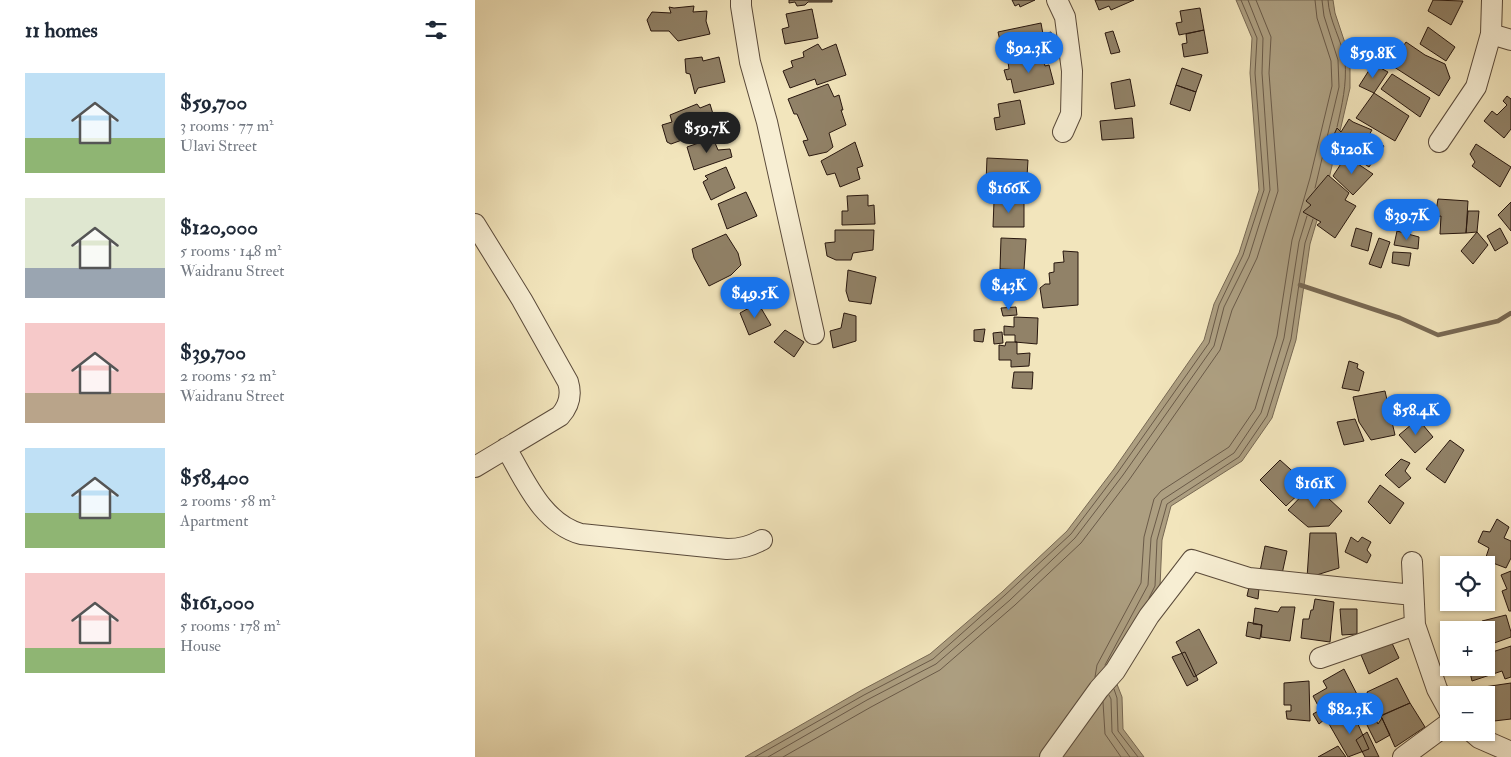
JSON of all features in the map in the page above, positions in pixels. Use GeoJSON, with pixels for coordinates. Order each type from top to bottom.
{"type":"FeatureCollection","features":[{"type":"Feature","properties":{"kind":"street"},"geometry":{"type":"LineString","coordinates":[[741,0],[750,62],[767,122],[814,334]]}},
{"type":"Feature","properties":{"kind":"street"},"geometry":{"type":"LineString","coordinates":[[1057,0],[1065,17],[1072,71],[1071,114],[1063,132]]}},
{"type":"Feature","properties":{"kind":"street"},"geometry":{"type":"LineString","coordinates":[[1439,142],[1476,87],[1491,34],[1492,0]]}},
{"type":"Feature","properties":{"kind":"street"},"geometry":{"type":"LineString","coordinates":[[1491,34],[1511,40]]}},
{"type":"Feature","properties":{"kind":"street"},"geometry":{"type":"LineString","coordinates":[[475,224],[522,300],[570,388],[569,401],[560,416],[475,467]]}},
{"type":"Feature","properties":{"kind":"street"},"geometry":{"type":"LineString","coordinates":[[506,448],[543,508],[555,522],[574,532],[727,549],[740,549],[762,540]]}},
{"type":"Feature","properties":{"kind":"street"},"geometry":{"type":"LineString","coordinates":[[1050,757],[1099,689],[1115,672],[1149,616],[1192,560],[1249,578],[1413,595]]}},
{"type":"Feature","properties":{"kind":"street"},"geometry":{"type":"LineString","coordinates":[[1412,562],[1415,625],[1440,694]]}},
{"type":"Feature","properties":{"kind":"street"},"geometry":{"type":"LineString","coordinates":[[1320,658],[1415,625]]}},
{"type":"Feature","properties":{"kind":"street"},"geometry":{"type":"LineString","coordinates":[[1403,757],[1440,730]]}},
{"type":"Feature","properties":{"kind":"street"},"geometry":{"type":"LineString","coordinates":[[1486,741],[1511,752]]}},
{"type":"Feature","properties":{"kind":"water"},"geometry":{"type":"Polygon","coordinates":[[[1236,0],[1333,0],[1335,13],[1350,58],[1350,88],[1328,183],[1310,244],[1296,340],[1272,418],[1242,461],[1171,506],[1162,540],[1160,587],[1113,674],[1122,697],[1123,729],[1144,757],[745,757],[862,690],[930,654],[1002,592],[1067,531],[1114,469],[1204,340],[1214,304],[1239,253],[1259,190],[1250,73],[1252,38],[1236,0]]]}},
{"type":"Feature","properties":{"kind":"building"},"geometry":{"type":"Polygon","coordinates":[[[789,0],[832,0],[832,2],[808,2],[805,5],[797,6],[795,2],[789,3],[789,0]]]}},
{"type":"Feature","properties":{"kind":"building"},"geometry":{"type":"Polygon","coordinates":[[[1012,0],[1035,0],[1020,7],[1019,4],[1015,6],[1012,0]]]}},
{"type":"Feature","properties":{"kind":"building"},"geometry":{"type":"Polygon","coordinates":[[[1095,0],[1134,0],[1111,10],[1109,6],[1099,10],[1095,0]]]}},
{"type":"Feature","properties":{"kind":"building"},"geometry":{"type":"Polygon","coordinates":[[[1433,0],[1463,1],[1451,25],[1428,11],[1433,0]]]}},
{"type":"Feature","properties":{"kind":"building"},"geometry":{"type":"Polygon","coordinates":[[[694,6],[693,12],[707,11],[706,21],[710,34],[678,41],[669,31],[651,31],[647,20],[652,12],[671,13],[669,7],[694,6]]]}},
{"type":"Feature","properties":{"kind":"building"},"geometry":{"type":"Polygon","coordinates":[[[1200,8],[1204,30],[1179,35],[1176,23],[1182,22],[1180,11],[1200,8]]]}},
{"type":"Feature","properties":{"kind":"building"},"geometry":{"type":"Polygon","coordinates":[[[812,9],[818,38],[785,44],[782,29],[789,27],[786,14],[812,9]]]}},
{"type":"Feature","properties":{"kind":"building"},"geometry":{"type":"Polygon","coordinates":[[[1041,23],[1043,34],[1051,32],[1053,43],[1003,54],[998,32],[1041,23]]]}},
{"type":"Feature","properties":{"kind":"building"},"geometry":{"type":"Polygon","coordinates":[[[1428,27],[1455,47],[1446,61],[1420,44],[1428,27]]]}},
{"type":"Feature","properties":{"kind":"building"},"geometry":{"type":"Polygon","coordinates":[[[1204,30],[1208,53],[1184,57],[1182,44],[1187,43],[1186,34],[1204,30]]]}},
{"type":"Feature","properties":{"kind":"building"},"geometry":{"type":"Polygon","coordinates":[[[1113,31],[1120,52],[1111,54],[1105,33],[1113,31]]]}},
{"type":"Feature","properties":{"kind":"building"},"geometry":{"type":"Polygon","coordinates":[[[1406,42],[1425,55],[1445,64],[1450,78],[1439,96],[1391,65],[1406,42]]]}},
{"type":"Feature","properties":{"kind":"building"},"geometry":{"type":"Polygon","coordinates":[[[818,44],[822,50],[836,44],[846,75],[817,85],[815,79],[790,88],[783,71],[793,67],[791,61],[804,57],[803,52],[818,44]]]}},
{"type":"Feature","properties":{"kind":"building"},"geometry":{"type":"Polygon","coordinates":[[[1042,54],[1045,66],[1049,65],[1054,84],[1014,93],[1011,79],[1007,80],[1004,70],[1009,69],[1008,62],[1042,54]]]}},
{"type":"Feature","properties":{"kind":"building"},"geometry":{"type":"Polygon","coordinates":[[[702,57],[703,61],[719,57],[725,82],[698,88],[695,94],[690,74],[686,73],[685,59],[702,57]]]}},
{"type":"Feature","properties":{"kind":"building"},"geometry":{"type":"Polygon","coordinates":[[[1373,64],[1388,72],[1374,93],[1359,86],[1373,64]]]}},
{"type":"Feature","properties":{"kind":"building"},"geometry":{"type":"Polygon","coordinates":[[[1182,68],[1202,75],[1196,92],[1176,85],[1182,68]]]}},
{"type":"Feature","properties":{"kind":"building"},"geometry":{"type":"Polygon","coordinates":[[[1392,74],[1430,98],[1420,117],[1381,89],[1392,74]]]}},
{"type":"Feature","properties":{"kind":"building"},"geometry":{"type":"Polygon","coordinates":[[[1130,79],[1135,106],[1115,109],[1111,83],[1130,79]]]}},
{"type":"Feature","properties":{"kind":"building"},"geometry":{"type":"Polygon","coordinates":[[[828,84],[834,97],[839,95],[846,125],[829,133],[833,147],[827,152],[809,156],[803,141],[808,140],[797,114],[794,114],[788,99],[828,84]]]}},
{"type":"Feature","properties":{"kind":"building"},"geometry":{"type":"Polygon","coordinates":[[[1176,85],[1196,92],[1190,111],[1170,104],[1176,85]]]}},
{"type":"Feature","properties":{"kind":"building"},"geometry":{"type":"Polygon","coordinates":[[[1374,93],[1409,116],[1395,141],[1356,118],[1374,93]]]}},
{"type":"Feature","properties":{"kind":"building"},"geometry":{"type":"Polygon","coordinates":[[[1507,96],[1511,99],[1511,129],[1504,138],[1484,121],[1492,111],[1497,115],[1507,105],[1503,101],[1507,96]]]}},
{"type":"Feature","properties":{"kind":"building"},"geometry":{"type":"Polygon","coordinates":[[[1020,100],[1025,124],[996,130],[994,118],[1000,117],[998,104],[1020,100]]]}},
{"type":"Feature","properties":{"kind":"building"},"geometry":{"type":"Polygon","coordinates":[[[697,104],[700,108],[710,104],[713,114],[707,115],[712,129],[671,144],[667,142],[662,125],[672,122],[670,115],[697,104]]]}},
{"type":"Feature","properties":{"kind":"building"},"geometry":{"type":"Polygon","coordinates":[[[1132,118],[1134,138],[1102,140],[1100,121],[1132,118]]]}},
{"type":"Feature","properties":{"kind":"building"},"geometry":{"type":"Polygon","coordinates":[[[1349,119],[1372,130],[1369,135],[1384,146],[1369,167],[1331,141],[1337,128],[1341,132],[1349,119]]]}},
{"type":"Feature","properties":{"kind":"building"},"geometry":{"type":"Polygon","coordinates":[[[713,138],[718,150],[730,149],[732,157],[694,170],[687,147],[713,138]]]}},
{"type":"Feature","properties":{"kind":"building"},"geometry":{"type":"Polygon","coordinates":[[[855,142],[863,166],[857,168],[860,179],[840,187],[835,173],[827,175],[821,161],[855,142]]]}},
{"type":"Feature","properties":{"kind":"building"},"geometry":{"type":"Polygon","coordinates":[[[1476,144],[1511,167],[1500,187],[1472,166],[1475,162],[1470,154],[1476,144]]]}},
{"type":"Feature","properties":{"kind":"building"},"geometry":{"type":"Polygon","coordinates":[[[1346,156],[1373,174],[1353,195],[1333,176],[1346,156]]]}},
{"type":"Feature","properties":{"kind":"building"},"geometry":{"type":"Polygon","coordinates":[[[987,158],[1028,160],[1026,193],[999,192],[1000,183],[986,182],[987,158]]]}},
{"type":"Feature","properties":{"kind":"building"},"geometry":{"type":"Polygon","coordinates":[[[726,167],[735,188],[711,200],[703,182],[708,179],[705,176],[726,167]]]}},
{"type":"Feature","properties":{"kind":"building"},"geometry":{"type":"Polygon","coordinates":[[[1328,175],[1349,193],[1345,200],[1356,206],[1335,238],[1317,225],[1321,222],[1303,212],[1311,205],[1306,201],[1328,175]]]}},
{"type":"Feature","properties":{"kind":"building"},"geometry":{"type":"Polygon","coordinates":[[[746,192],[757,216],[727,229],[718,204],[746,192]]]}},
{"type":"Feature","properties":{"kind":"building"},"geometry":{"type":"Polygon","coordinates":[[[868,195],[868,206],[874,205],[875,224],[842,225],[842,211],[848,211],[847,196],[868,195]]]}},
{"type":"Feature","properties":{"kind":"building"},"geometry":{"type":"Polygon","coordinates":[[[1438,199],[1468,201],[1466,233],[1440,234],[1441,216],[1435,217],[1438,199]]]}},
{"type":"Feature","properties":{"kind":"building"},"geometry":{"type":"Polygon","coordinates":[[[994,201],[1024,201],[1024,227],[993,227],[994,201]]]}},
{"type":"Feature","properties":{"kind":"building"},"geometry":{"type":"Polygon","coordinates":[[[1511,202],[1511,231],[1498,215],[1511,202]]]}},
{"type":"Feature","properties":{"kind":"building"},"geometry":{"type":"Polygon","coordinates":[[[1468,211],[1479,211],[1477,232],[1466,233],[1468,211]]]}},
{"type":"Feature","properties":{"kind":"building"},"geometry":{"type":"Polygon","coordinates":[[[1356,228],[1372,233],[1368,251],[1351,246],[1356,228]]]}},
{"type":"Feature","properties":{"kind":"building"},"geometry":{"type":"Polygon","coordinates":[[[1500,228],[1508,243],[1495,251],[1487,236],[1500,228]]]}},
{"type":"Feature","properties":{"kind":"building"},"geometry":{"type":"Polygon","coordinates":[[[835,230],[874,230],[873,250],[853,253],[851,260],[836,260],[827,256],[825,243],[835,242],[835,230]]]}},
{"type":"Feature","properties":{"kind":"building"},"geometry":{"type":"Polygon","coordinates":[[[1397,231],[1419,237],[1418,249],[1394,245],[1397,231]]]}},
{"type":"Feature","properties":{"kind":"building"},"geometry":{"type":"Polygon","coordinates":[[[1477,232],[1488,245],[1473,264],[1461,251],[1477,232]]]}},
{"type":"Feature","properties":{"kind":"building"},"geometry":{"type":"Polygon","coordinates":[[[726,234],[738,253],[741,265],[731,275],[709,286],[694,258],[692,249],[726,234]]]}},
{"type":"Feature","properties":{"kind":"building"},"geometry":{"type":"Polygon","coordinates":[[[1001,238],[1026,239],[1024,270],[1000,269],[1001,238]]]}},
{"type":"Feature","properties":{"kind":"building"},"geometry":{"type":"Polygon","coordinates":[[[1379,238],[1390,242],[1381,268],[1369,264],[1379,238]]]}},
{"type":"Feature","properties":{"kind":"building"},"geometry":{"type":"Polygon","coordinates":[[[1063,251],[1078,252],[1078,305],[1043,308],[1040,288],[1045,284],[1050,284],[1049,273],[1054,272],[1054,263],[1064,262],[1063,251]]]}},
{"type":"Feature","properties":{"kind":"building"},"geometry":{"type":"Polygon","coordinates":[[[1393,252],[1411,253],[1409,266],[1392,263],[1393,252]]]}},
{"type":"Feature","properties":{"kind":"building"},"geometry":{"type":"Polygon","coordinates":[[[848,270],[876,277],[871,304],[849,301],[846,291],[848,270]]]}},
{"type":"Feature","properties":{"kind":"building"},"geometry":{"type":"Polygon","coordinates":[[[770,279],[777,287],[767,294],[763,287],[770,279]]]}},
{"type":"Feature","properties":{"kind":"building"},"geometry":{"type":"Polygon","coordinates":[[[759,285],[765,296],[751,302],[747,290],[759,285]]]}},
{"type":"Feature","properties":{"kind":"building"},"geometry":{"type":"Polygon","coordinates":[[[758,303],[771,325],[749,335],[740,313],[758,303]]]}},
{"type":"Feature","properties":{"kind":"building"},"geometry":{"type":"Polygon","coordinates":[[[1016,307],[1017,315],[1003,316],[1001,308],[1016,307]]]}},
{"type":"Feature","properties":{"kind":"building"},"geometry":{"type":"Polygon","coordinates":[[[844,313],[856,316],[856,341],[833,348],[830,331],[841,328],[844,313]]]}},
{"type":"Feature","properties":{"kind":"building"},"geometry":{"type":"Polygon","coordinates":[[[1014,317],[1038,318],[1037,344],[1015,342],[1015,335],[1004,335],[1004,326],[1014,327],[1014,317]]]}},
{"type":"Feature","properties":{"kind":"building"},"geometry":{"type":"Polygon","coordinates":[[[985,329],[983,342],[974,341],[974,330],[985,329]]]}},
{"type":"Feature","properties":{"kind":"building"},"geometry":{"type":"Polygon","coordinates":[[[785,330],[804,342],[794,357],[774,342],[785,330]]]}},
{"type":"Feature","properties":{"kind":"building"},"geometry":{"type":"Polygon","coordinates":[[[1002,332],[1003,343],[994,344],[993,333],[1002,332]]]}},
{"type":"Feature","properties":{"kind":"building"},"geometry":{"type":"Polygon","coordinates":[[[1006,342],[1017,342],[1017,354],[1030,353],[1029,366],[1011,367],[1011,360],[999,360],[999,345],[1005,346],[1006,342]]]}},
{"type":"Feature","properties":{"kind":"building"},"geometry":{"type":"Polygon","coordinates":[[[1349,361],[1358,364],[1357,368],[1364,372],[1359,391],[1342,388],[1349,361]]]}},
{"type":"Feature","properties":{"kind":"building"},"geometry":{"type":"Polygon","coordinates":[[[1014,372],[1033,372],[1032,389],[1012,388],[1014,372]]]}},
{"type":"Feature","properties":{"kind":"building"},"geometry":{"type":"Polygon","coordinates":[[[1385,391],[1395,435],[1371,440],[1359,422],[1353,397],[1385,391]]]}},
{"type":"Feature","properties":{"kind":"building"},"geometry":{"type":"Polygon","coordinates":[[[1425,401],[1435,411],[1426,420],[1413,416],[1425,401]]]}},
{"type":"Feature","properties":{"kind":"building"},"geometry":{"type":"Polygon","coordinates":[[[1355,419],[1364,441],[1344,445],[1337,422],[1355,419]]]}},
{"type":"Feature","properties":{"kind":"building"},"geometry":{"type":"Polygon","coordinates":[[[1418,419],[1433,437],[1415,453],[1399,435],[1418,419]]]}},
{"type":"Feature","properties":{"kind":"building"},"geometry":{"type":"Polygon","coordinates":[[[1450,440],[1464,450],[1445,483],[1426,469],[1450,440]]]}},
{"type":"Feature","properties":{"kind":"building"},"geometry":{"type":"Polygon","coordinates":[[[1401,459],[1410,463],[1405,471],[1411,478],[1399,488],[1385,475],[1401,459]]]}},
{"type":"Feature","properties":{"kind":"building"},"geometry":{"type":"Polygon","coordinates":[[[1280,460],[1299,477],[1295,483],[1303,490],[1286,506],[1260,480],[1280,460]]]}},
{"type":"Feature","properties":{"kind":"building"},"geometry":{"type":"Polygon","coordinates":[[[1313,484],[1342,511],[1329,526],[1308,527],[1288,510],[1313,484]]]}},
{"type":"Feature","properties":{"kind":"building"},"geometry":{"type":"Polygon","coordinates":[[[1380,485],[1404,503],[1390,524],[1368,502],[1380,485]]]}},
{"type":"Feature","properties":{"kind":"building"},"geometry":{"type":"Polygon","coordinates":[[[1497,519],[1509,527],[1504,538],[1511,541],[1511,558],[1506,568],[1495,564],[1495,556],[1486,556],[1489,548],[1478,542],[1483,531],[1490,532],[1497,519]]]}},
{"type":"Feature","properties":{"kind":"building"},"geometry":{"type":"Polygon","coordinates":[[[1310,533],[1336,533],[1339,568],[1307,578],[1310,533]]]}},
{"type":"Feature","properties":{"kind":"building"},"geometry":{"type":"Polygon","coordinates":[[[1351,537],[1358,542],[1362,537],[1371,542],[1367,550],[1371,555],[1367,563],[1345,552],[1351,537]]]}},
{"type":"Feature","properties":{"kind":"building"},"geometry":{"type":"Polygon","coordinates":[[[1265,546],[1287,551],[1282,574],[1260,571],[1265,546]]]}},
{"type":"Feature","properties":{"kind":"building"},"geometry":{"type":"Polygon","coordinates":[[[1511,571],[1511,611],[1509,611],[1502,591],[1507,589],[1501,575],[1511,571]]]}},
{"type":"Feature","properties":{"kind":"building"},"geometry":{"type":"Polygon","coordinates":[[[1249,587],[1259,589],[1258,599],[1247,596],[1249,587]]]}},
{"type":"Feature","properties":{"kind":"building"},"geometry":{"type":"Polygon","coordinates":[[[1315,599],[1334,602],[1330,642],[1301,638],[1303,619],[1309,619],[1315,599]]]}},
{"type":"Feature","properties":{"kind":"building"},"geometry":{"type":"Polygon","coordinates":[[[1281,607],[1295,607],[1290,641],[1261,637],[1262,625],[1253,624],[1255,608],[1278,612],[1281,607]]]}},
{"type":"Feature","properties":{"kind":"building"},"geometry":{"type":"Polygon","coordinates":[[[1340,609],[1357,609],[1357,634],[1342,635],[1340,609]]]}},
{"type":"Feature","properties":{"kind":"building"},"geometry":{"type":"Polygon","coordinates":[[[1506,615],[1511,637],[1495,643],[1495,621],[1482,621],[1506,615]]]}},
{"type":"Feature","properties":{"kind":"building"},"geometry":{"type":"Polygon","coordinates":[[[1248,622],[1262,625],[1260,639],[1246,636],[1248,622]]]}},
{"type":"Feature","properties":{"kind":"building"},"geometry":{"type":"Polygon","coordinates":[[[1199,629],[1217,663],[1194,677],[1176,642],[1199,629]]]}},
{"type":"Feature","properties":{"kind":"building"},"geometry":{"type":"Polygon","coordinates":[[[1390,639],[1399,658],[1369,674],[1359,650],[1390,639]]]}},
{"type":"Feature","properties":{"kind":"building"},"geometry":{"type":"Polygon","coordinates":[[[1511,646],[1511,677],[1505,679],[1502,671],[1495,673],[1495,651],[1511,646]]]}},
{"type":"Feature","properties":{"kind":"building"},"geometry":{"type":"Polygon","coordinates":[[[1185,652],[1198,680],[1187,686],[1172,657],[1185,652]]]}},
{"type":"Feature","properties":{"kind":"building"},"geometry":{"type":"Polygon","coordinates":[[[1344,669],[1362,704],[1326,721],[1313,696],[1327,688],[1323,681],[1344,669]]]}},
{"type":"Feature","properties":{"kind":"building"},"geometry":{"type":"Polygon","coordinates":[[[1471,676],[1487,676],[1472,681],[1471,676]]]}},
{"type":"Feature","properties":{"kind":"building"},"geometry":{"type":"Polygon","coordinates":[[[1397,678],[1410,703],[1375,718],[1367,692],[1397,678]]]}},
{"type":"Feature","properties":{"kind":"building"},"geometry":{"type":"Polygon","coordinates":[[[1309,681],[1310,721],[1287,719],[1286,711],[1291,711],[1291,705],[1284,705],[1284,683],[1309,681]]]}},
{"type":"Feature","properties":{"kind":"building"},"geometry":{"type":"Polygon","coordinates":[[[1511,683],[1511,719],[1495,721],[1495,686],[1491,686],[1511,683]]]}},
{"type":"Feature","properties":{"kind":"building"},"geometry":{"type":"Polygon","coordinates":[[[1410,703],[1425,727],[1395,747],[1381,716],[1410,703]]]}},
{"type":"Feature","properties":{"kind":"building"},"geometry":{"type":"Polygon","coordinates":[[[1320,710],[1325,719],[1319,724],[1313,714],[1320,710]]]}},
{"type":"Feature","properties":{"kind":"building"},"geometry":{"type":"Polygon","coordinates":[[[1353,713],[1369,749],[1348,757],[1329,724],[1353,713]]]}},
{"type":"Feature","properties":{"kind":"building"},"geometry":{"type":"Polygon","coordinates":[[[1375,718],[1378,724],[1382,718],[1390,735],[1376,743],[1366,723],[1375,718]]]}},
{"type":"Feature","properties":{"kind":"building"},"geometry":{"type":"Polygon","coordinates":[[[1367,732],[1379,757],[1365,757],[1356,740],[1367,732]]]}},
{"type":"Feature","properties":{"kind":"building"},"geometry":{"type":"Polygon","coordinates":[[[1338,746],[1346,757],[1318,757],[1338,746]]]}},
{"type":"Feature","properties":{"kind":"waterway"},"geometry":{"type":"LineString","coordinates":[[1300,285],[1400,318],[1438,335],[1498,321],[1511,313]]}}]}
